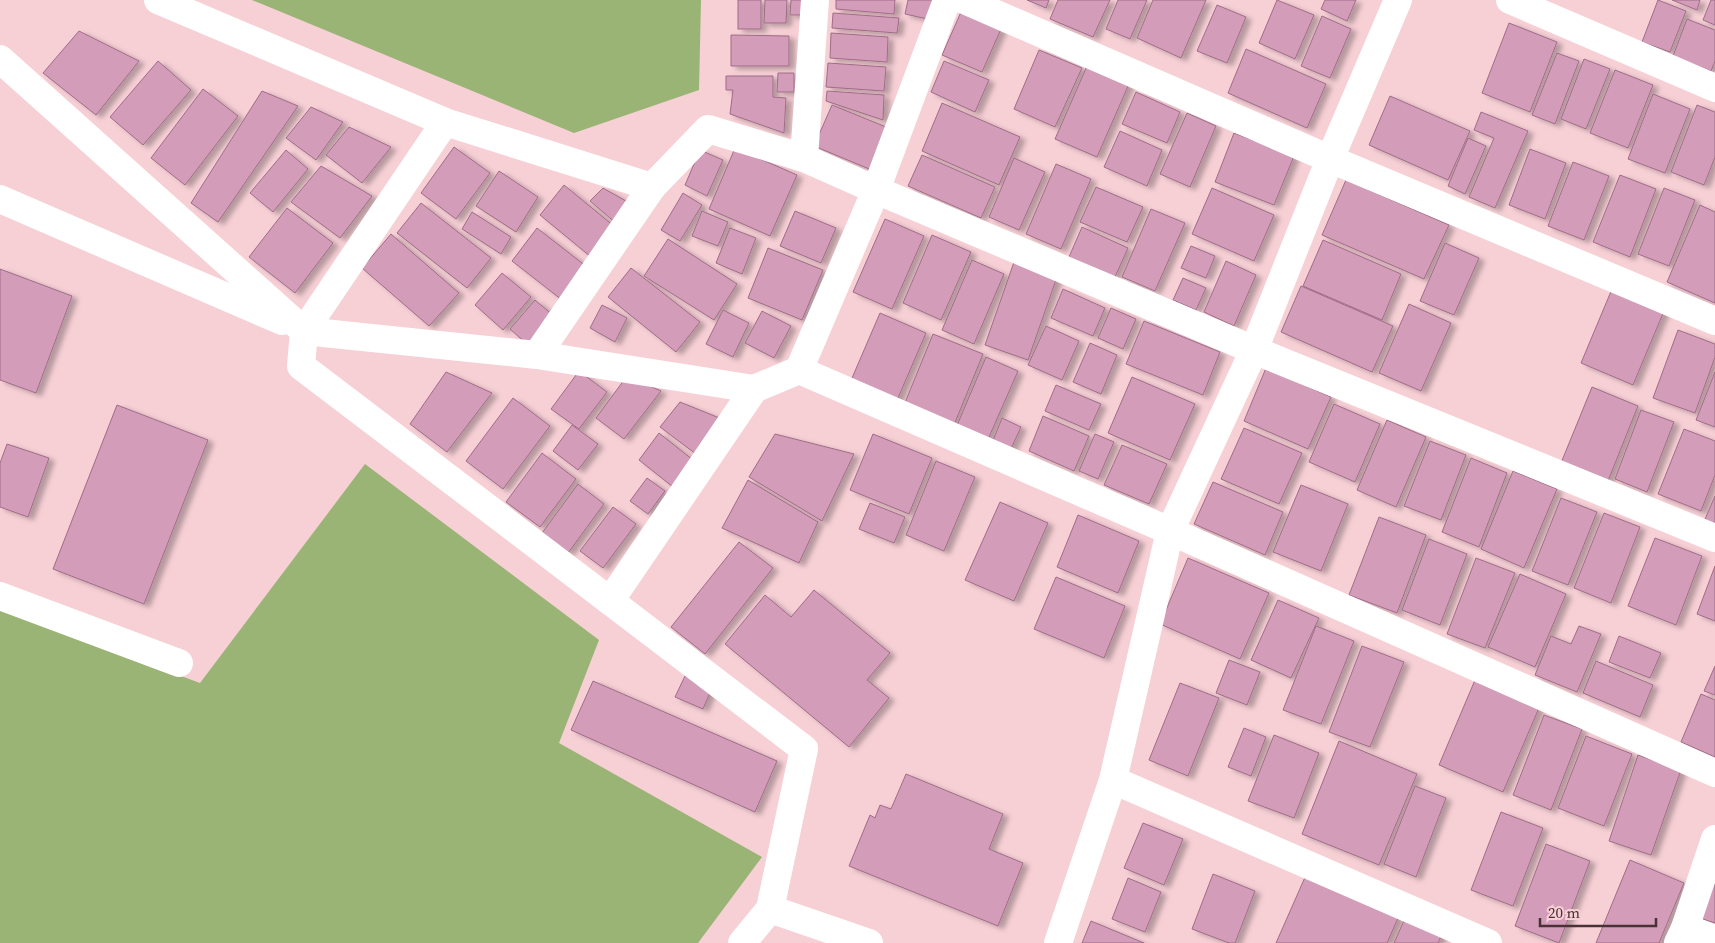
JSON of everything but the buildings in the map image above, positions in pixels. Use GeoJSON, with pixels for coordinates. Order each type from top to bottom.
{"type":"FeatureCollection","features":[{"type":"Feature","properties":{"kind":"street"},"geometry":{"type":"LineString","coordinates":[[158,0],[445,122],[652,187]]}},
{"type":"Feature","properties":{"kind":"street"},"geometry":{"type":"LineString","coordinates":[[804,158],[815,0]]}},
{"type":"Feature","properties":{"kind":"street"},"geometry":{"type":"LineString","coordinates":[[0,199],[304,331],[537,354],[754,389],[799,370],[876,190],[947,0]]}},
{"type":"Feature","properties":{"kind":"street"},"geometry":{"type":"LineString","coordinates":[[964,0],[1330,159],[1715,321]]}},
{"type":"Feature","properties":{"kind":"street"},"geometry":{"type":"LineString","coordinates":[[1058,943],[1114,780],[1170,530],[1254,350],[1330,159],[1398,0]]}},
{"type":"Feature","properties":{"kind":"street"},"geometry":{"type":"LineString","coordinates":[[1510,0],[1715,88]]}},
{"type":"Feature","properties":{"kind":"street"},"geometry":{"type":"LineString","coordinates":[[0,59],[304,331]]}},
{"type":"Feature","properties":{"kind":"street"},"geometry":{"type":"LineString","coordinates":[[445,122],[304,331],[301,366],[804,749],[770,908],[742,943]]}},
{"type":"Feature","properties":{"kind":"street"},"geometry":{"type":"LineString","coordinates":[[537,354],[652,187],[708,129],[804,158],[1254,350],[1715,538]]}},
{"type":"Feature","properties":{"kind":"street"},"geometry":{"type":"LineString","coordinates":[[799,370],[1170,530],[1715,773]]}},
{"type":"Feature","properties":{"kind":"street"},"geometry":{"type":"LineString","coordinates":[[610,601],[754,389]]}},
{"type":"Feature","properties":{"kind":"street"},"geometry":{"type":"LineString","coordinates":[[0,596],[179,663]]}},
{"type":"Feature","properties":{"kind":"street"},"geometry":{"type":"LineString","coordinates":[[1114,780],[1488,943]]}},
{"type":"Feature","properties":{"kind":"street"},"geometry":{"type":"LineString","coordinates":[[1715,839],[1682,935],[1715,940]]}},
{"type":"Feature","properties":{"kind":"street"},"geometry":{"type":"LineString","coordinates":[[770,908],[869,943]]}},
{"type":"Feature","properties":{"kind":"green space"},"geometry":{"type":"Polygon","coordinates":[[[252,0],[701,0],[699,90],[574,133],[252,0]]]}},
{"type":"Feature","properties":{"kind":"green space"},"geometry":{"type":"Polygon","coordinates":[[[365,464],[599,640],[559,743],[762,857],[698,943],[0,943],[0,609],[200,683],[365,464]]]}}]}
